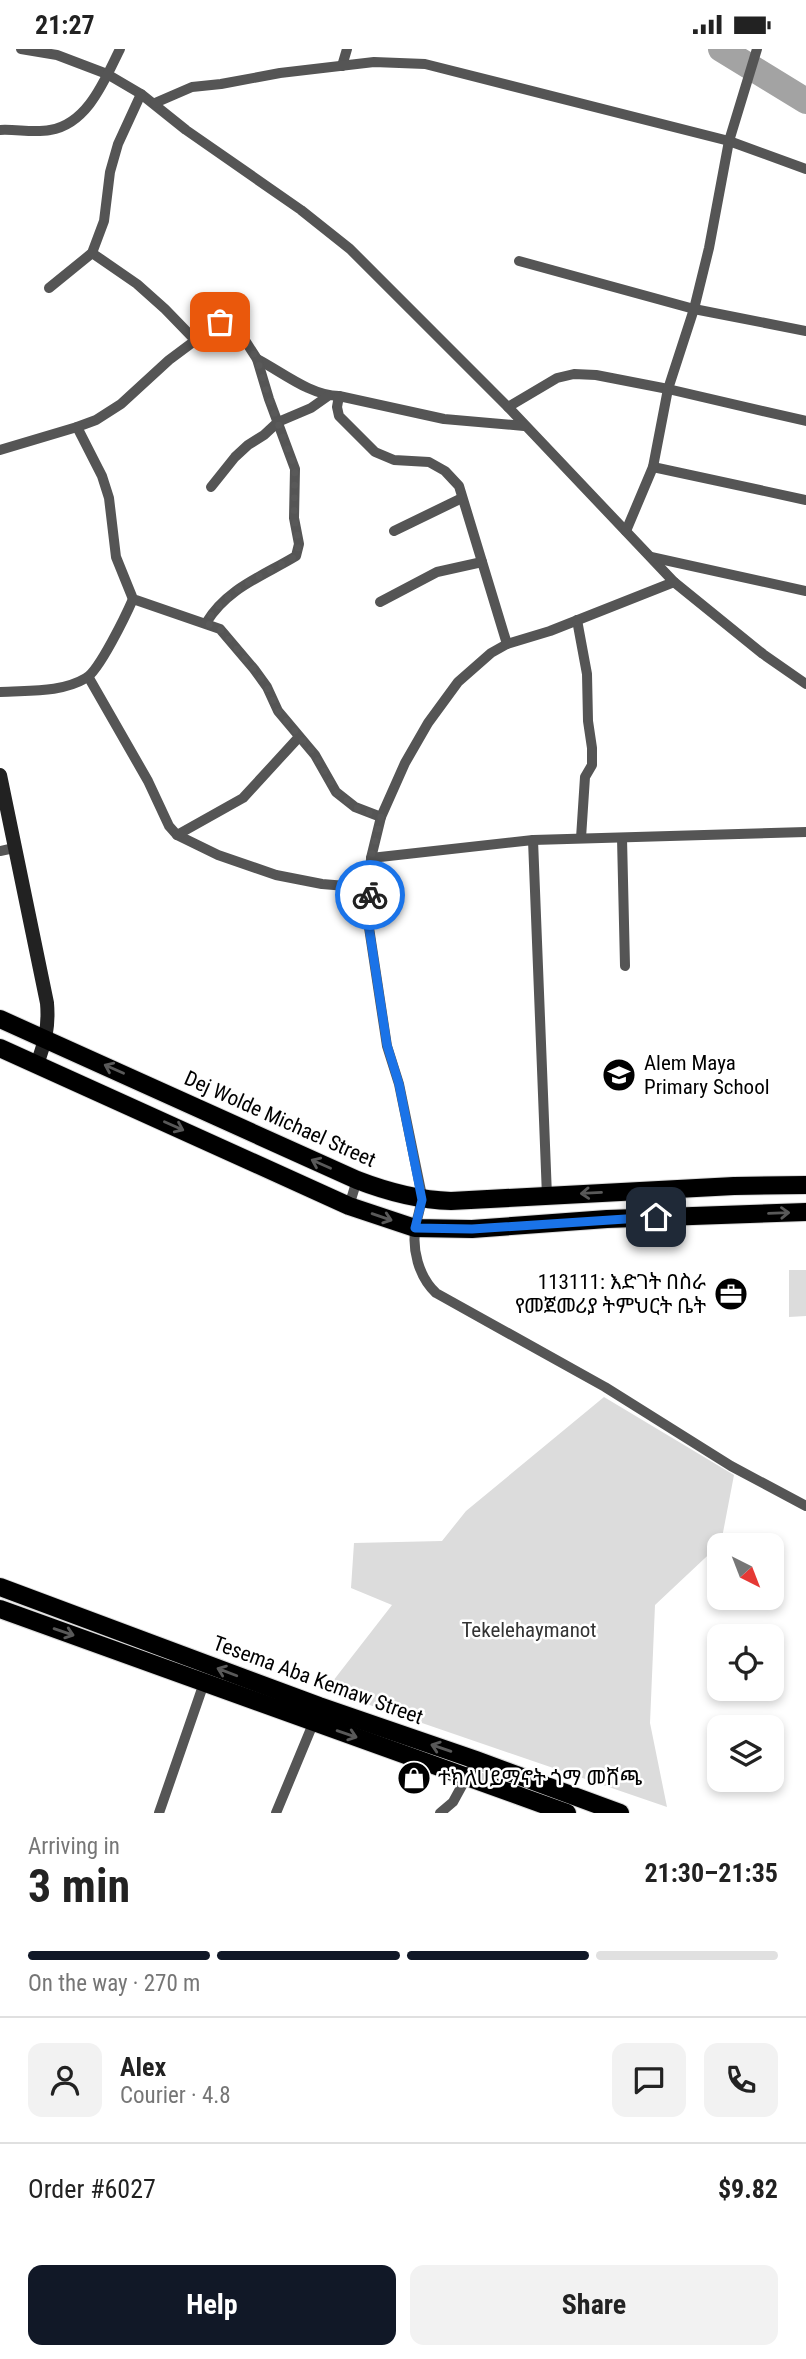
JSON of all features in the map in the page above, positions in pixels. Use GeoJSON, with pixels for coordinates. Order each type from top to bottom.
{"type":"FeatureCollection","features":[{"type":"Feature","properties":{"kind":"main road"},"geometry":{"type":"LineString","coordinates":[[0,775],[7,849],[47,1003],[49,1022],[37,1064]]}},
{"type":"Feature","properties":{"kind":"main road","name":"Dej Wolde Michael Street"},"geometry":{"type":"LineString","coordinates":[[0,1019],[357,1179],[391,1193],[422,1200],[451,1201],[734,1186],[806,1185]]}},
{"type":"Feature","properties":{"kind":"main road"},"geometry":{"type":"LineString","coordinates":[[0,1048],[349,1206],[415,1228],[472,1229],[607,1219],[806,1212]]}},
{"type":"Feature","properties":{"kind":"main road"},"geometry":{"type":"LineString","coordinates":[[731,1215],[734,1186]]}},
{"type":"Feature","properties":{"kind":"main road","name":"Tesema Aba Kemaw Street"},"geometry":{"type":"LineString","coordinates":[[0,1587],[316,1715]]}},
{"type":"Feature","properties":{"kind":"main road","name":"Tesema Aba Kemaw Street"},"geometry":{"type":"LineString","coordinates":[[0,1609],[204,1683],[316,1715],[472,1768],[620,1813]]}},
{"type":"Feature","properties":{"kind":"main road","name":"Tesema Aba Kemaw Street"},"geometry":{"type":"LineString","coordinates":[[472,1768],[567,1813]]}},
{"type":"Feature","properties":{"kind":"street"},"geometry":{"type":"LineString","coordinates":[[21,49],[57,55],[107,74],[141,94],[301,210],[350,249],[508,407],[674,582],[762,654],[806,684]]}},
{"type":"Feature","properties":{"kind":"street"},"geometry":{"type":"LineString","coordinates":[[0,130],[50,130],[79,117],[88,108],[120,49]]}},
{"type":"Feature","properties":{"kind":"street"},"geometry":{"type":"LineString","coordinates":[[342,66],[347,49]]}},
{"type":"Feature","properties":{"kind":"street"},"geometry":{"type":"LineString","coordinates":[[626,531],[653,467],[668,389],[694,309],[729,141],[757,51]]}},
{"type":"Feature","properties":{"kind":"street"},"geometry":{"type":"LineString","coordinates":[[155,103],[192,87],[280,73],[374,62],[425,64],[729,141],[806,169]]}},
{"type":"Feature","properties":{"kind":"street"},"geometry":{"type":"LineString","coordinates":[[49,288],[92,253],[104,221],[110,172],[118,144],[141,94]]}},
{"type":"Feature","properties":{"kind":"street"},"geometry":{"type":"LineString","coordinates":[[92,253],[137,284],[196,341]]}},
{"type":"Feature","properties":{"kind":"street"},"geometry":{"type":"LineString","coordinates":[[519,261],[694,309],[806,331]]}},
{"type":"Feature","properties":{"kind":"street"},"geometry":{"type":"LineString","coordinates":[[0,450],[96,420],[121,404],[169,360],[220,322],[228,321],[239,331],[257,359],[295,469],[294,518],[299,537],[298,551],[292,559],[262,573],[228,595],[211,613],[206,623]]}},
{"type":"Feature","properties":{"kind":"street"},"geometry":{"type":"LineString","coordinates":[[257,359],[304,386],[333,396],[444,419],[524,426]]}},
{"type":"Feature","properties":{"kind":"street"},"geometry":{"type":"LineString","coordinates":[[508,407],[557,378],[574,374],[596,375],[806,421]]}},
{"type":"Feature","properties":{"kind":"street"},"geometry":{"type":"LineString","coordinates":[[211,487],[235,457],[278,422],[333,396]]}},
{"type":"Feature","properties":{"kind":"street"},"geometry":{"type":"LineString","coordinates":[[333,396],[339,416],[375,451],[394,460],[429,462],[459,486],[507,645]]}},
{"type":"Feature","properties":{"kind":"street"},"geometry":{"type":"LineString","coordinates":[[0,692],[58,688],[89,678],[119,629],[133,599],[116,557],[106,487],[77,428]]}},
{"type":"Feature","properties":{"kind":"street"},"geometry":{"type":"LineString","coordinates":[[653,467],[806,500]]}},
{"type":"Feature","properties":{"kind":"street"},"geometry":{"type":"LineString","coordinates":[[394,531],[462,498]]}},
{"type":"Feature","properties":{"kind":"street"},"geometry":{"type":"LineString","coordinates":[[651,557],[806,591]]}},
{"type":"Feature","properties":{"kind":"street"},"geometry":{"type":"LineString","coordinates":[[380,602],[437,572],[482,562]]}},
{"type":"Feature","properties":{"kind":"street"},"geometry":{"type":"LineString","coordinates":[[674,582],[507,645],[491,653],[458,682],[428,723],[405,763],[381,817],[371,858],[368,921],[387,1045],[399,1084],[422,1200],[415,1228],[416,1254],[424,1280],[436,1293],[605,1387],[731,1465],[806,1506]]}},
{"type":"Feature","properties":{"kind":"street"},"geometry":{"type":"LineString","coordinates":[[133,599],[220,629],[267,687],[278,711],[315,755],[336,792],[355,807],[381,817]]}},
{"type":"Feature","properties":{"kind":"street"},"geometry":{"type":"LineString","coordinates":[[577,619],[587,674],[588,721],[592,748],[592,765],[585,777],[581,838]]}},
{"type":"Feature","properties":{"kind":"street"},"geometry":{"type":"LineString","coordinates":[[89,678],[148,781],[169,826],[177,835],[218,855],[276,875],[322,884],[370,888]]}},
{"type":"Feature","properties":{"kind":"street"},"geometry":{"type":"LineString","coordinates":[[177,835],[243,798],[299,737]]}},
{"type":"Feature","properties":{"kind":"street"},"geometry":{"type":"LineString","coordinates":[[371,858],[533,840],[806,832]]}},
{"type":"Feature","properties":{"kind":"street"},"geometry":{"type":"LineString","coordinates":[[622,838],[625,966]]}},
{"type":"Feature","properties":{"kind":"street"},"geometry":{"type":"LineString","coordinates":[[533,840],[547,1196]]}},
{"type":"Feature","properties":{"kind":"street"},"geometry":{"type":"LineString","coordinates":[[349,1206],[357,1179]]}},
{"type":"Feature","properties":{"kind":"street"},"geometry":{"type":"LineString","coordinates":[[159,1813],[204,1683]]}},
{"type":"Feature","properties":{"kind":"street"},"geometry":{"type":"LineString","coordinates":[[276,1813],[316,1715]]}},
{"type":"Feature","properties":{"kind":"street"},"geometry":{"type":"LineString","coordinates":[[440,1813],[453,1801],[472,1768]]}},
{"type":"Feature","properties":{"kind":"green space"},"geometry":{"type":"Polygon","coordinates":[[[789,1270],[806,1270],[806,1316],[789,1317],[789,1270]]]}},
{"type":"Feature","properties":{"kind":"green space","name":"Tekelehaymanot"},"geometry":{"type":"Polygon","coordinates":[[[604,1397],[734,1475],[723,1533],[707,1533],[707,1556],[655,1605],[650,1723],[667,1807],[326,1690],[392,1605],[351,1588],[354,1543],[442,1541],[466,1511],[604,1397]]]}},
{"type":"Feature","properties":{"kind":"waterway"},"geometry":{"type":"LineString","coordinates":[[721,49],[806,101]]}},
{"type":"Feature","properties":{"kind":"way so far"},"geometry":{"type":"LineString","coordinates":[[220,322],[228,321],[234,325],[257,359],[295,469],[297,478],[294,518],[299,544],[296,556],[262,573],[228,595],[211,613],[206,623],[220,629],[254,669],[287,725],[315,755],[336,792],[355,807],[381,817],[371,858],[370,895]]}},
{"type":"Feature","properties":{"kind":"place","name":"Alem Maya Primary School"},"geometry":{"type":"Point","coordinates":[619,1075]}},
{"type":"Feature","properties":{"kind":"place","name":"113111: እድገት በስራ የመጀመሪያ ትምህርት ቤት"},"geometry":{"type":"Point","coordinates":[731,1294]}},
{"type":"Feature","properties":{"kind":"place","name":"ተክለሀይማኖት ጎማ መሸጫ"},"geometry":{"type":"Point","coordinates":[414,1778]}},
{"type":"Feature","properties":{"kind":"route"},"geometry":{"type":"LineString","coordinates":[[370,895],[368,921],[387,1045],[399,1084],[422,1200],[415,1228],[451,1230],[656,1217]]}}]}
